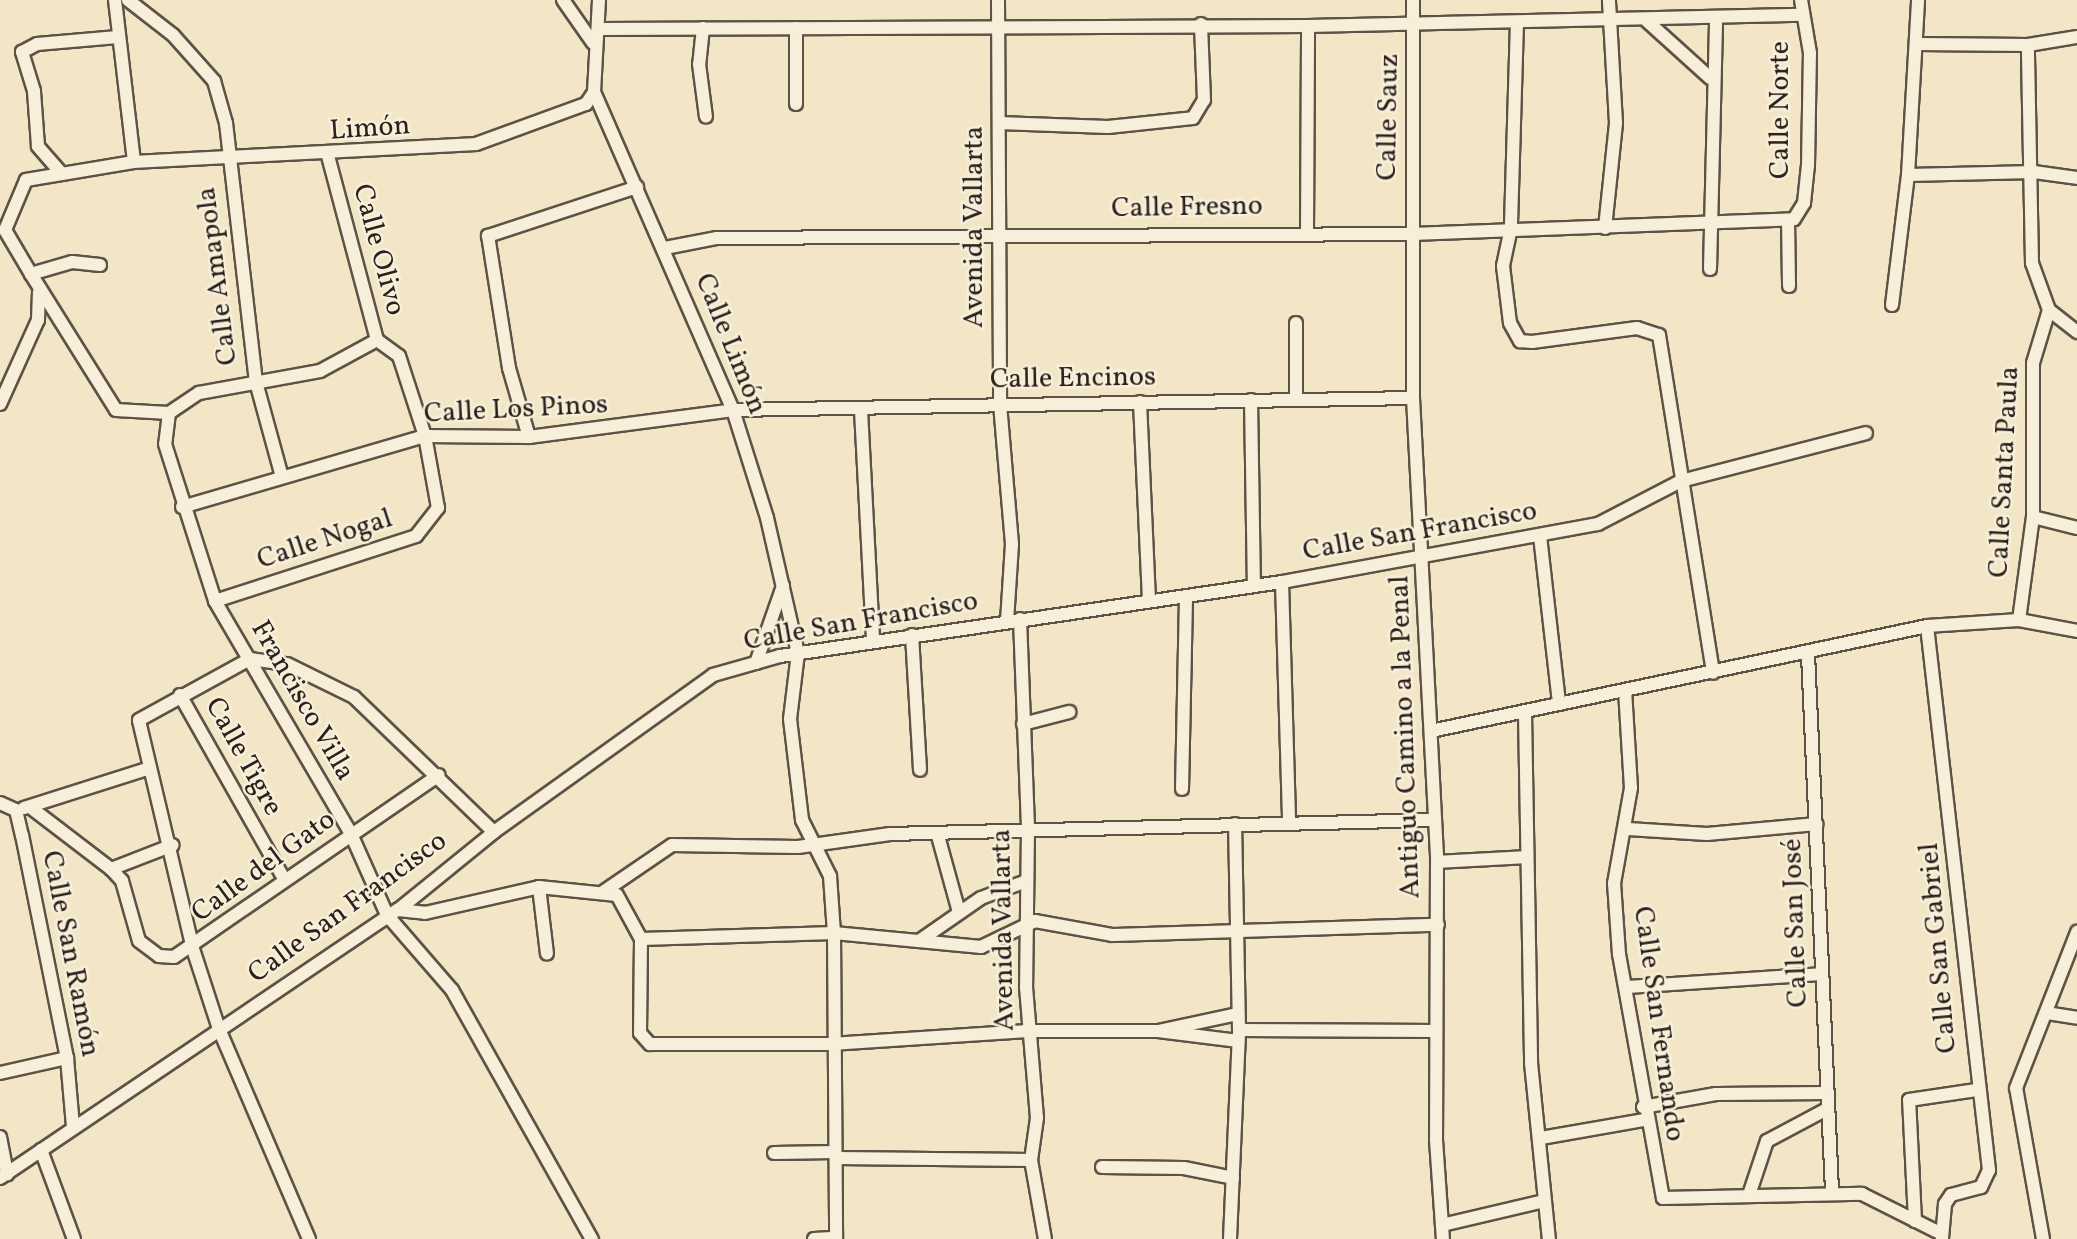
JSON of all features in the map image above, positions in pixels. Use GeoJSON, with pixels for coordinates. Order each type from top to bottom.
{"type":"FeatureCollection","features":[{"type":"Feature","properties":{"kind":"street"},"geometry":{"type":"LineString","coordinates":[[115,0],[134,162]]}},
{"type":"Feature","properties":{"kind":"street","name":"Calle Amapola"},"geometry":{"type":"LineString","coordinates":[[128,0],[207,70],[226,123],[256,383],[282,477]]}},
{"type":"Feature","properties":{"kind":"street"},"geometry":{"type":"LineString","coordinates":[[564,0],[593,43]]}},
{"type":"Feature","properties":{"kind":"street"},"geometry":{"type":"LineString","coordinates":[[594,92],[593,43],[600,29],[599,0]]}},
{"type":"Feature","properties":{"kind":"street","name":"Avenida Vallarta"},"geometry":{"type":"LineString","coordinates":[[998,0],[1002,234],[1000,404],[1012,530],[1013,620],[1023,724],[1028,829],[1024,882],[1028,1031],[1037,1118],[1031,1160],[1045,1239]]}},
{"type":"Feature","properties":{"kind":"street","name":"Calle Sauz"},"geometry":{"type":"LineString","coordinates":[[1412,233],[1413,0]]}},
{"type":"Feature","properties":{"kind":"street"},"geometry":{"type":"LineString","coordinates":[[1605,228],[1616,123],[1609,0]]}},
{"type":"Feature","properties":{"kind":"street","name":"Calle Norte"},"geometry":{"type":"LineString","coordinates":[[1791,219],[1804,203],[1808,166],[1810,53],[1801,0]]}},
{"type":"Feature","properties":{"kind":"street"},"geometry":{"type":"LineString","coordinates":[[1892,305],[1908,175],[1918,44],[1918,0]]}},
{"type":"Feature","properties":{"kind":"street"},"geometry":{"type":"LineString","coordinates":[[600,29],[997,28],[1201,24],[1308,26],[1414,21],[1647,21],[1802,15]]}},
{"type":"Feature","properties":{"kind":"street"},"geometry":{"type":"LineString","coordinates":[[1710,270],[1710,78],[1716,17]]}},
{"type":"Feature","properties":{"kind":"street"},"geometry":{"type":"LineString","coordinates":[[1647,21],[1710,78]]}},
{"type":"Feature","properties":{"kind":"street"},"geometry":{"type":"LineString","coordinates":[[1517,22],[1511,228],[1503,266],[1510,323],[1520,341],[1637,328],[1659,335],[1713,673]]}},
{"type":"Feature","properties":{"kind":"street"},"geometry":{"type":"LineString","coordinates":[[999,123],[1186,121],[1203,100],[1201,24]]}},
{"type":"Feature","properties":{"kind":"street"},"geometry":{"type":"LineString","coordinates":[[1307,231],[1308,26]]}},
{"type":"Feature","properties":{"kind":"street"},"geometry":{"type":"LineString","coordinates":[[796,28],[796,104]]}},
{"type":"Feature","properties":{"kind":"street"},"geometry":{"type":"LineString","coordinates":[[703,29],[699,64],[706,117]]}},
{"type":"Feature","properties":{"kind":"street"},"geometry":{"type":"LineString","coordinates":[[62,174],[38,146],[34,91],[22,52],[37,44],[118,37]]}},
{"type":"Feature","properties":{"kind":"street"},"geometry":{"type":"LineString","coordinates":[[1918,44],[2028,45],[2077,37]]}},
{"type":"Feature","properties":{"kind":"street"},"geometry":{"type":"LineString","coordinates":[[2028,45],[2034,172],[2032,263],[2049,310],[2077,332]]}},
{"type":"Feature","properties":{"kind":"street","name":"Limón"},"geometry":{"type":"LineString","coordinates":[[31,274],[5,230],[26,180],[134,162],[230,162],[488,142],[586,104],[594,92]]}},
{"type":"Feature","properties":{"kind":"street","name":"Calle Limón"},"geometry":{"type":"LineString","coordinates":[[594,92],[665,248],[733,410],[783,586],[798,653],[790,719],[802,820],[830,876],[834,933],[831,1044],[836,1155],[836,1238]]}},
{"type":"Feature","properties":{"kind":"street","name":"Calle Olivo"},"geometry":{"type":"LineString","coordinates":[[328,156],[377,340],[399,356],[425,436],[438,508]]}},
{"type":"Feature","properties":{"kind":"street"},"geometry":{"type":"LineString","coordinates":[[1908,175],[2034,172],[2077,178]]}},
{"type":"Feature","properties":{"kind":"street"},"geometry":{"type":"LineString","coordinates":[[529,437],[509,368],[488,236],[637,187]]}},
{"type":"Feature","properties":{"kind":"street"},"geometry":{"type":"LineString","coordinates":[[1789,286],[1791,219]]}},
{"type":"Feature","properties":{"kind":"street","name":"Calle Fresno"},"geometry":{"type":"LineString","coordinates":[[665,248],[717,238],[1307,231],[1412,233],[1511,228],[1710,226],[1791,219]]}},
{"type":"Feature","properties":{"kind":"street","name":"Antiguo Camino a la Penal"},"geometry":{"type":"LineString","coordinates":[[1412,233],[1413,398],[1437,862],[1436,1031],[1443,1239]]}},
{"type":"Feature","properties":{"kind":"street"},"geometry":{"type":"LineString","coordinates":[[100,265],[72,262],[31,274],[116,410],[169,413],[198,393],[320,371],[377,340]]}},
{"type":"Feature","properties":{"kind":"street"},"geometry":{"type":"LineString","coordinates":[[0,404],[38,320],[39,288]]}},
{"type":"Feature","properties":{"kind":"street","name":"Calle Santa Paula"},"geometry":{"type":"LineString","coordinates":[[2019,620],[2033,517],[2033,363],[2049,310]]}},
{"type":"Feature","properties":{"kind":"street"},"geometry":{"type":"LineString","coordinates":[[1296,323],[1296,400]]}},
{"type":"Feature","properties":{"kind":"street","name":"Calle Encinos"},"geometry":{"type":"LineString","coordinates":[[733,410],[861,410],[1000,404],[1413,398]]}},
{"type":"Feature","properties":{"kind":"street"},"geometry":{"type":"LineString","coordinates":[[1251,400],[1254,586]]}},
{"type":"Feature","properties":{"kind":"street"},"geometry":{"type":"LineString","coordinates":[[1140,402],[1149,601]]}},
{"type":"Feature","properties":{"kind":"street","name":"Calle Los Pinos"},"geometry":{"type":"LineString","coordinates":[[183,507],[425,436],[529,437],[733,410]]}},
{"type":"Feature","properties":{"kind":"street"},"geometry":{"type":"LineString","coordinates":[[861,410],[873,641]]}},
{"type":"Feature","properties":{"kind":"street","name":"Francisco Villa"},"geometry":{"type":"LineString","coordinates":[[169,413],[165,444],[215,601],[351,834],[393,913],[452,990],[592,1239]]}},
{"type":"Feature","properties":{"kind":"street","name":"Calle San Francisco"},"geometry":{"type":"LineString","coordinates":[[3,1176],[73,1126],[393,913],[494,832],[713,675],[798,653],[1282,582],[1540,536],[1617,517],[1681,481],[1866,433]]}},
{"type":"Feature","properties":{"kind":"street","name":"Calle Nogal"},"geometry":{"type":"LineString","coordinates":[[215,601],[416,536],[438,508]]}},
{"type":"Feature","properties":{"kind":"street"},"geometry":{"type":"LineString","coordinates":[[2033,517],[2077,528]]}},
{"type":"Feature","properties":{"kind":"street"},"geometry":{"type":"LineString","coordinates":[[1540,536],[1559,704]]}},
{"type":"Feature","properties":{"kind":"street"},"geometry":{"type":"LineString","coordinates":[[1282,582],[1289,823]]}},
{"type":"Feature","properties":{"kind":"street"},"geometry":{"type":"LineString","coordinates":[[756,663],[783,586]]}},
{"type":"Feature","properties":{"kind":"street"},"geometry":{"type":"LineString","coordinates":[[1182,789],[1186,596]]}},
{"type":"Feature","properties":{"kind":"street"},"geometry":{"type":"LineString","coordinates":[[1431,731],[1808,654],[1927,626],[2019,620],[2077,631]]}},
{"type":"Feature","properties":{"kind":"street","name":"Calle San Gabriel"},"geometry":{"type":"LineString","coordinates":[[1927,626],[1956,847],[1976,1090],[1987,1180],[1951,1195],[1942,1236]]}},
{"type":"Feature","properties":{"kind":"street"},"geometry":{"type":"LineString","coordinates":[[912,635],[920,770]]}},
{"type":"Feature","properties":{"kind":"street","name":"Calle San José"},"geometry":{"type":"LineString","coordinates":[[1808,654],[1832,1191]]}},
{"type":"Feature","properties":{"kind":"street"},"geometry":{"type":"LineString","coordinates":[[309,1239],[219,1029],[193,949],[173,845],[147,769],[139,720],[180,695],[250,659],[327,680],[439,775],[494,832]]}},
{"type":"Feature","properties":{"kind":"street","name":"Calle San Fernando"},"geometry":{"type":"LineString","coordinates":[[1625,690],[1628,829],[1614,883],[1644,1113],[1663,1198],[1749,1195]]}},
{"type":"Feature","properties":{"kind":"street","name":"Calle Tigre"},"geometry":{"type":"LineString","coordinates":[[180,695],[284,879]]}},
{"type":"Feature","properties":{"kind":"street"},"geometry":{"type":"LineString","coordinates":[[1023,724],[1069,712]]}},
{"type":"Feature","properties":{"kind":"street"},"geometry":{"type":"LineString","coordinates":[[1525,713],[1531,1063],[1541,1138],[1549,1239]]}},
{"type":"Feature","properties":{"kind":"street"},"geometry":{"type":"LineString","coordinates":[[0,803],[16,810],[30,807],[147,769]]}},
{"type":"Feature","properties":{"kind":"street","name":"Calle del Gato"},"geometry":{"type":"LineString","coordinates":[[193,949],[284,879],[439,775]]}},
{"type":"Feature","properties":{"kind":"street"},"geometry":{"type":"LineString","coordinates":[[30,807],[111,869],[121,881],[132,926],[149,951],[174,957],[193,949]]}},
{"type":"Feature","properties":{"kind":"street","name":"Calle San Ramón"},"geometry":{"type":"LineString","coordinates":[[16,810],[66,1058],[73,1126]]}},
{"type":"Feature","properties":{"kind":"street"},"geometry":{"type":"LineString","coordinates":[[603,892],[672,845],[812,842],[890,834],[938,836],[1028,829],[1435,820]]}},
{"type":"Feature","properties":{"kind":"street"},"geometry":{"type":"LineString","coordinates":[[1230,1239],[1238,1036],[1235,824]]}},
{"type":"Feature","properties":{"kind":"street"},"geometry":{"type":"LineString","coordinates":[[1628,829],[1707,834],[1817,824]]}},
{"type":"Feature","properties":{"kind":"street"},"geometry":{"type":"LineString","coordinates":[[938,836],[959,912]]}},
{"type":"Feature","properties":{"kind":"street"},"geometry":{"type":"LineString","coordinates":[[111,869],[173,845]]}},
{"type":"Feature","properties":{"kind":"street"},"geometry":{"type":"LineString","coordinates":[[1437,862],[1527,858]]}},
{"type":"Feature","properties":{"kind":"street"},"geometry":{"type":"LineString","coordinates":[[919,941],[959,912],[1024,882]]}},
{"type":"Feature","properties":{"kind":"street"},"geometry":{"type":"LineString","coordinates":[[393,913],[425,913],[539,887],[603,892],[628,905],[641,939],[639,1033],[650,1044],[831,1044],[1028,1031],[1158,1031],[1238,1036],[1436,1031]]}},
{"type":"Feature","properties":{"kind":"street"},"geometry":{"type":"LineString","coordinates":[[539,887],[547,954]]}},
{"type":"Feature","properties":{"kind":"street"},"geometry":{"type":"LineString","coordinates":[[641,939],[834,933],[874,942],[919,941],[981,947],[1027,922],[1112,935],[1235,929],[1438,925]]}},
{"type":"Feature","properties":{"kind":"street"},"geometry":{"type":"LineString","coordinates":[[2043,1239],[2016,1088],[2048,1013],[2077,932]]}},
{"type":"Feature","properties":{"kind":"street"},"geometry":{"type":"LineString","coordinates":[[1626,987],[1822,974]]}},
{"type":"Feature","properties":{"kind":"street"},"geometry":{"type":"LineString","coordinates":[[2048,1013],[2077,1018]]}},
{"type":"Feature","properties":{"kind":"street"},"geometry":{"type":"LineString","coordinates":[[1158,1031],[1238,1014]]}},
{"type":"Feature","properties":{"kind":"street"},"geometry":{"type":"LineString","coordinates":[[0,1073],[66,1058]]}},
{"type":"Feature","properties":{"kind":"street"},"geometry":{"type":"LineString","coordinates":[[1915,1221],[1909,1100],[1976,1090]]}},
{"type":"Feature","properties":{"kind":"street"},"geometry":{"type":"LineString","coordinates":[[1541,1138],[1716,1094],[1826,1093]]}},
{"type":"Feature","properties":{"kind":"street"},"geometry":{"type":"LineString","coordinates":[[1827,1109],[1767,1141],[1749,1195],[1832,1191],[1882,1200],[1942,1236]]}},
{"type":"Feature","properties":{"kind":"street"},"geometry":{"type":"LineString","coordinates":[[0,1137],[3,1176]]}},
{"type":"Feature","properties":{"kind":"street"},"geometry":{"type":"LineString","coordinates":[[41,1150],[74,1239]]}},
{"type":"Feature","properties":{"kind":"street"},"geometry":{"type":"LineString","coordinates":[[774,1153],[1031,1160]]}},
{"type":"Feature","properties":{"kind":"street"},"geometry":{"type":"LineString","coordinates":[[1102,1167],[1184,1168],[1233,1178]]}},
{"type":"Feature","properties":{"kind":"street"},"geometry":{"type":"LineString","coordinates":[[1442,1225],[1544,1201]]}},
{"type":"Feature","properties":{"kind":"street"},"geometry":{"type":"LineString","coordinates":[[814,1239],[836,1238]]}}]}
